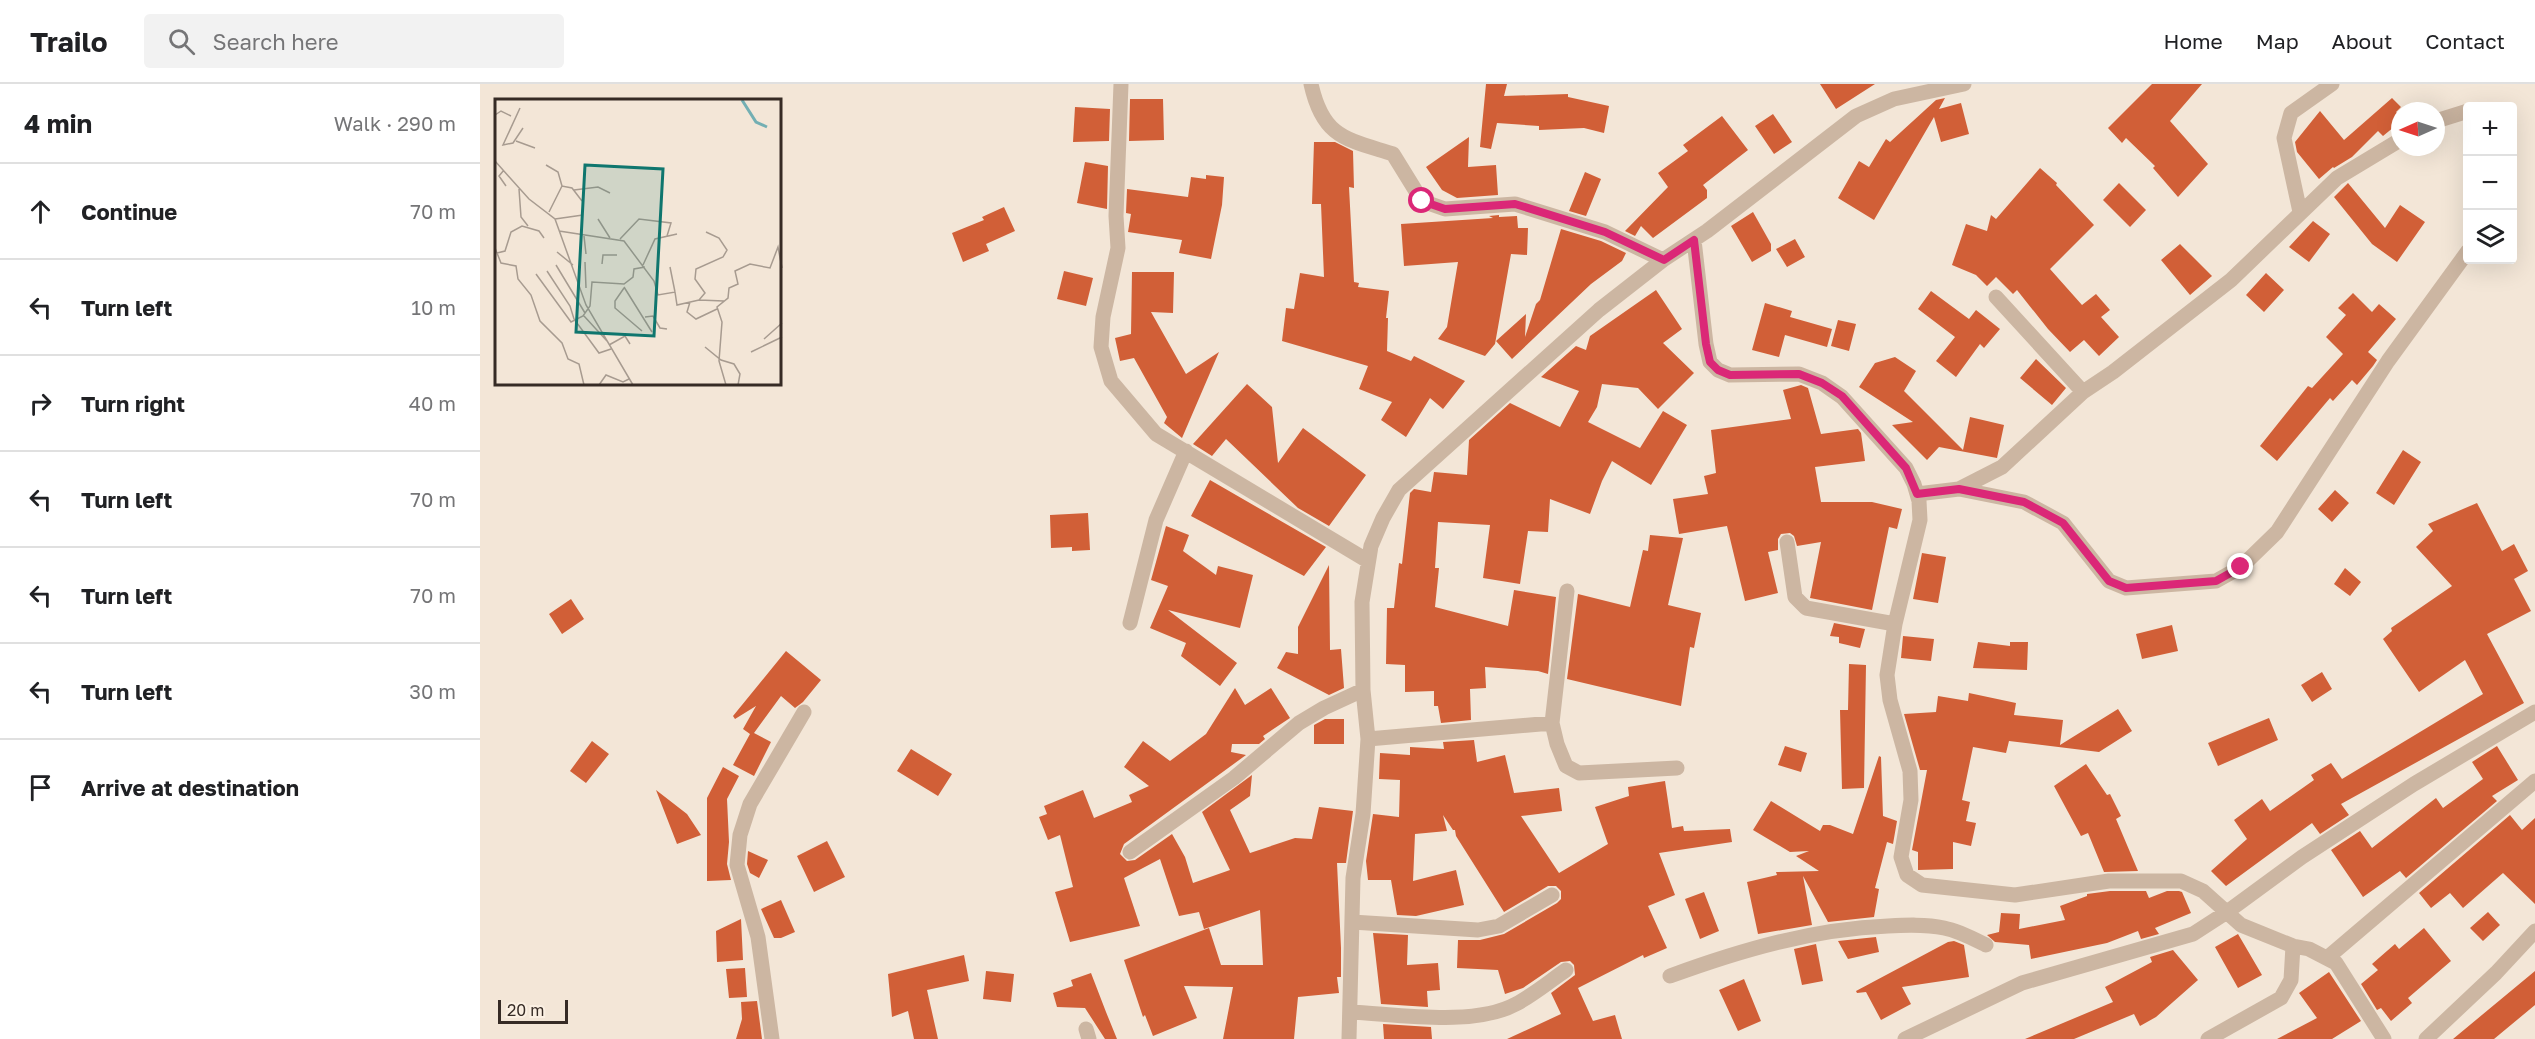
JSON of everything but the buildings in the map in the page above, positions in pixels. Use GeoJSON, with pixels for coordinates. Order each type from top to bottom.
{"type":"FeatureCollection","features":[{"type":"Feature","properties":{"kind":"street"},"geometry":{"type":"LineString","coordinates":[[1121,84],[1116,216],[1118,248],[1103,317],[1101,347],[1111,381],[1156,434],[1368,561]]}},
{"type":"Feature","properties":{"kind":"street"},"geometry":{"type":"LineString","coordinates":[[1311,84],[1323,120],[1342,138],[1393,154],[1422,201],[1445,209],[1515,204],[1605,232],[1664,260]]}},
{"type":"Feature","properties":{"kind":"street"},"geometry":{"type":"LineString","coordinates":[[1349,1039],[1353,878],[1363,814],[1368,739],[1364,690],[1362,602],[1368,561],[1383,518],[1399,490],[1599,310],[1856,116],[1894,99],[1965,84]]}},
{"type":"Feature","properties":{"kind":"street"},"geometry":{"type":"LineString","coordinates":[[2300,212],[2284,138],[2291,113],[2332,84]]}},
{"type":"Feature","properties":{"kind":"street"},"geometry":{"type":"LineString","coordinates":[[2445,118],[2463,113]]}},
{"type":"Feature","properties":{"kind":"street"},"geometry":{"type":"LineString","coordinates":[[1959,489],[2002,467],[2083,392],[2113,372],[2231,280],[2337,178],[2391,145]]}},
{"type":"Feature","properties":{"kind":"street"},"geometry":{"type":"LineString","coordinates":[[1694,240],[1710,362],[1718,370],[1730,375],[1799,374],[1822,383],[1842,396],[1906,468],[1917,494],[1920,520],[1895,624],[1887,675],[1890,700],[1910,771],[1911,800],[1901,857],[1907,875],[1922,885],[2014,895],[2109,881],[2181,880],[2203,891],[2241,925],[2293,946],[2309,949],[2336,963],[2384,1039]]}},
{"type":"Feature","properties":{"kind":"street"},"geometry":{"type":"LineString","coordinates":[[1917,494],[1959,489],[2024,502],[2063,523],[2109,581],[2126,588],[2216,581],[2241,567],[2277,532],[2388,361],[2463,258]]}},
{"type":"Feature","properties":{"kind":"street"},"geometry":{"type":"LineString","coordinates":[[1996,297],[2083,392]]}},
{"type":"Feature","properties":{"kind":"street"},"geometry":{"type":"LineString","coordinates":[[1130,623],[1156,520],[1186,451]]}},
{"type":"Feature","properties":{"kind":"street"},"geometry":{"type":"LineString","coordinates":[[1787,542],[1795,597],[1806,608],[1895,624]]}},
{"type":"Feature","properties":{"kind":"street"},"geometry":{"type":"LineString","coordinates":[[1566,591],[1552,723],[1566,766],[1579,774],[1677,768]]}},
{"type":"Feature","properties":{"kind":"street"},"geometry":{"type":"LineString","coordinates":[[1130,852],[1234,778],[1299,723],[1324,708],[1364,690]]}},
{"type":"Feature","properties":{"kind":"street"},"geometry":{"type":"LineString","coordinates":[[772,1039],[758,937],[737,866],[740,835],[750,804],[804,712]]}},
{"type":"Feature","properties":{"kind":"street"},"geometry":{"type":"LineString","coordinates":[[1905,1039],[2022,983],[2193,934],[2227,912],[2301,857],[2414,784],[2535,712]]}},
{"type":"Feature","properties":{"kind":"street"},"geometry":{"type":"LineString","coordinates":[[1368,739],[1552,723]]}},
{"type":"Feature","properties":{"kind":"street"},"geometry":{"type":"LineString","coordinates":[[2327,958],[2535,781]]}},
{"type":"Feature","properties":{"kind":"street"},"geometry":{"type":"LineString","coordinates":[[1352,922],[1478,930],[1499,926],[1552,895]]}},
{"type":"Feature","properties":{"kind":"street"},"geometry":{"type":"LineString","coordinates":[[1670,976],[1723,957],[1796,937],[1854,927],[1907,925],[1942,928],[1966,935],[1986,945]]}},
{"type":"Feature","properties":{"kind":"street"},"geometry":{"type":"LineString","coordinates":[[2426,1039],[2496,973],[2535,931]]}},
{"type":"Feature","properties":{"kind":"street"},"geometry":{"type":"LineString","coordinates":[[2208,1039],[2281,998],[2291,980],[2293,946]]}},
{"type":"Feature","properties":{"kind":"street"},"geometry":{"type":"LineString","coordinates":[[1350,1012],[1454,1017],[1483,1016],[1515,1005],[1566,970]]}},
{"type":"Feature","properties":{"kind":"route"},"geometry":{"type":"LineString","coordinates":[[1422,201],[1445,209],[1515,204],[1534,208],[1605,232],[1664,260],[1694,240],[1710,362],[1718,370],[1730,375],[1799,374],[1822,383],[1842,396],[1906,468],[1917,494],[1959,489],[2024,502],[2063,523],[2109,581],[2126,588],[2216,581],[2241,567]]}}]}
